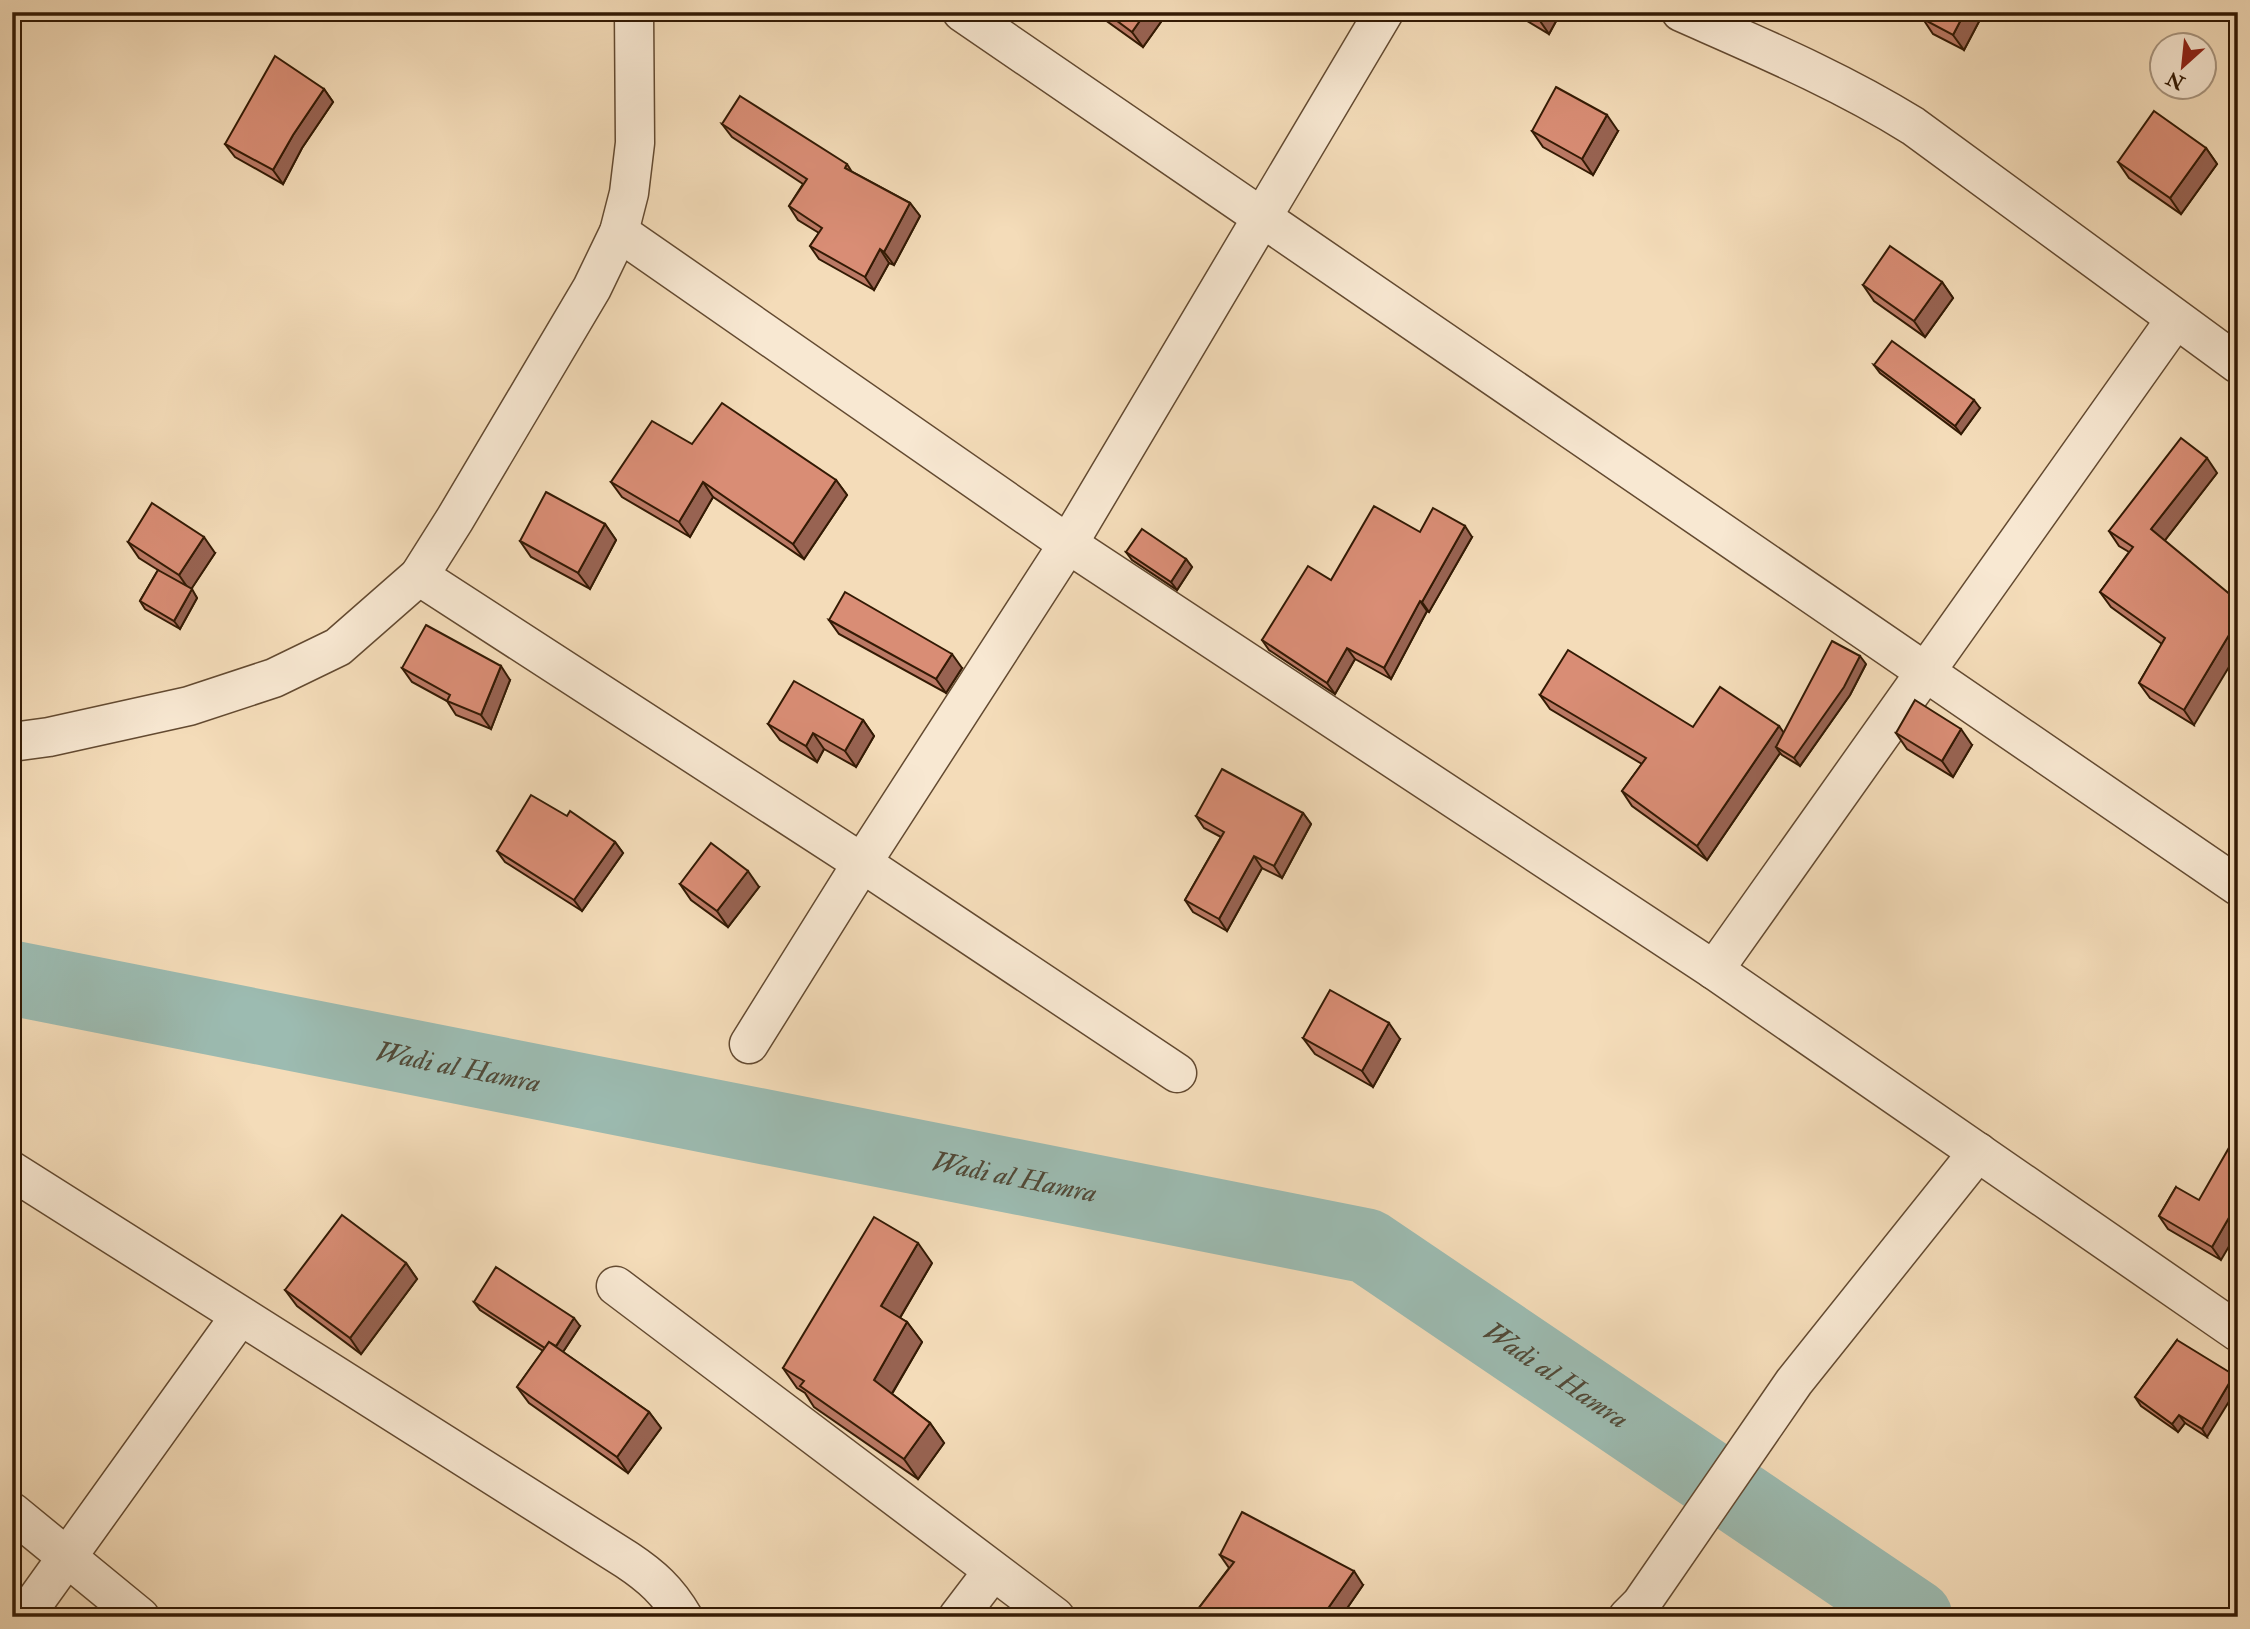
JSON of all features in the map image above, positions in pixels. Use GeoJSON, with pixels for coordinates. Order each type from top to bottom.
{"type":"FeatureCollection","features":[{"type":"Feature","properties":{"kind":"street"},"geometry":{"type":"LineString","coordinates":[[12,742],[49,737],[189,706],[274,678],[338,647],[419,576],[592,288],[619,232],[629,193],[635,143],[634,12]]}},
{"type":"Feature","properties":{"kind":"street"},"geometry":{"type":"LineString","coordinates":[[962,12],[2238,886]]}},
{"type":"Feature","properties":{"kind":"street"},"geometry":{"type":"LineString","coordinates":[[749,1044],[1068,544],[1384,12]]}},
{"type":"Feature","properties":{"kind":"street"},"geometry":{"type":"LineString","coordinates":[[1681,12],[1871,99],[2238,364]]}},
{"type":"Feature","properties":{"kind":"street"},"geometry":{"type":"LineString","coordinates":[[619,232],[1068,544],[1714,970],[2238,1332]]}},
{"type":"Feature","properties":{"kind":"street"},"geometry":{"type":"LineString","coordinates":[[1714,970],[2175,320]]}},
{"type":"Feature","properties":{"kind":"street"},"geometry":{"type":"LineString","coordinates":[[419,576],[862,863],[1177,1073]]}},
{"type":"Feature","properties":{"kind":"street"},"geometry":{"type":"LineString","coordinates":[[1628,1617],[1641,1604],[1794,1381],[1978,1152]]}},
{"type":"Feature","properties":{"kind":"street"},"geometry":{"type":"LineString","coordinates":[[12,1171],[654,1578],[673,1599],[683,1617]]}},
{"type":"Feature","properties":{"kind":"street"},"geometry":{"type":"LineString","coordinates":[[616,1286],[1055,1617]]}},
{"type":"Feature","properties":{"kind":"street"},"geometry":{"type":"LineString","coordinates":[[24,1617],[240,1316]]}},
{"type":"Feature","properties":{"kind":"street"},"geometry":{"type":"LineString","coordinates":[[12,1512],[140,1617]]}},
{"type":"Feature","properties":{"kind":"street"},"geometry":{"type":"LineString","coordinates":[[958,1617],[993,1570]]}},
{"type":"Feature","properties":{"kind":"building"},"geometry":{"type":"Polygon","coordinates":[[[1105,12],[1146,12],[1132,32],[1105,12]]]}},
{"type":"Feature","properties":{"kind":"building"},"geometry":{"type":"Polygon","coordinates":[[[1528,12],[1541,12],[1538,18],[1528,12]]]}},
{"type":"Feature","properties":{"kind":"building"},"geometry":{"type":"Polygon","coordinates":[[[1926,12],[1965,12],[1953,35],[1923,19],[1926,12]]]}},
{"type":"Feature","properties":{"kind":"building"},"geometry":{"type":"Polygon","coordinates":[[[275,56],[324,89],[273,170],[225,144],[275,56]]]}},
{"type":"Feature","properties":{"kind":"building"},"geometry":{"type":"Polygon","coordinates":[[[1556,87],[1607,115],[1582,159],[1532,131],[1556,87]]]}},
{"type":"Feature","properties":{"kind":"building"},"geometry":{"type":"Polygon","coordinates":[[[740,96],[847,164],[845,168],[910,203],[884,252],[880,249],[865,277],[810,246],[822,228],[789,206],[807,179],[722,124],[740,96]]]}},
{"type":"Feature","properties":{"kind":"building"},"geometry":{"type":"Polygon","coordinates":[[[2154,111],[2206,148],[2170,198],[2118,162],[2154,111]]]}},
{"type":"Feature","properties":{"kind":"building"},"geometry":{"type":"Polygon","coordinates":[[[1890,246],[1942,282],[1914,321],[1863,285],[1890,246]]]}},
{"type":"Feature","properties":{"kind":"building"},"geometry":{"type":"Polygon","coordinates":[[[1892,341],[1974,400],[1955,426],[1874,365],[1892,341]]]}},
{"type":"Feature","properties":{"kind":"building"},"geometry":{"type":"Polygon","coordinates":[[[722,403],[836,480],[793,544],[703,482],[679,522],[611,482],[652,421],[692,444],[722,403]]]}},
{"type":"Feature","properties":{"kind":"building"},"geometry":{"type":"Polygon","coordinates":[[[2181,438],[2207,458],[2151,529],[2238,601],[2238,620],[2184,710],[2139,683],[2165,638],[2100,592],[2133,547],[2109,531],[2181,438]]]}},
{"type":"Feature","properties":{"kind":"building"},"geometry":{"type":"Polygon","coordinates":[[[546,492],[605,524],[578,573],[520,541],[546,492]]]}},
{"type":"Feature","properties":{"kind":"building"},"geometry":{"type":"Polygon","coordinates":[[[152,503],[204,537],[179,575],[128,542],[152,503]]]}},
{"type":"Feature","properties":{"kind":"building"},"geometry":{"type":"Polygon","coordinates":[[[1374,506],[1420,532],[1433,508],[1465,526],[1384,668],[1347,648],[1327,683],[1262,640],[1308,566],[1331,580],[1374,506]]]}},
{"type":"Feature","properties":{"kind":"building"},"geometry":{"type":"Polygon","coordinates":[[[1142,529],[1186,559],[1171,582],[1126,552],[1142,529]]]}},
{"type":"Feature","properties":{"kind":"building"},"geometry":{"type":"Polygon","coordinates":[[[158,570],[192,589],[174,621],[140,601],[158,570]]]}},
{"type":"Feature","properties":{"kind":"building"},"geometry":{"type":"Polygon","coordinates":[[[845,592],[952,654],[936,679],[829,620],[845,592]]]}},
{"type":"Feature","properties":{"kind":"building"},"geometry":{"type":"Polygon","coordinates":[[[426,625],[501,666],[481,715],[447,701],[450,695],[402,668],[426,625]]]}},
{"type":"Feature","properties":{"kind":"building"},"geometry":{"type":"Polygon","coordinates":[[[1832,641],[1860,656],[1844,687],[1794,758],[1776,747],[1832,641]]]}},
{"type":"Feature","properties":{"kind":"building"},"geometry":{"type":"Polygon","coordinates":[[[1568,650],[1693,727],[1720,687],[1779,726],[1697,846],[1622,791],[1646,758],[1540,695],[1568,650]]]}},
{"type":"Feature","properties":{"kind":"building"},"geometry":{"type":"Polygon","coordinates":[[[794,681],[863,720],[845,751],[813,733],[806,746],[768,724],[794,681]]]}},
{"type":"Feature","properties":{"kind":"building"},"geometry":{"type":"Polygon","coordinates":[[[1915,700],[1961,729],[1942,761],[1896,733],[1915,700]]]}},
{"type":"Feature","properties":{"kind":"building"},"geometry":{"type":"Polygon","coordinates":[[[1222,769],[1303,813],[1274,866],[1254,856],[1219,919],[1185,900],[1224,832],[1196,816],[1222,769]]]}},
{"type":"Feature","properties":{"kind":"building"},"geometry":{"type":"Polygon","coordinates":[[[531,795],[567,816],[570,811],[615,842],[574,900],[497,851],[531,795]]]}},
{"type":"Feature","properties":{"kind":"building"},"geometry":{"type":"Polygon","coordinates":[[[711,843],[748,871],[717,911],[680,884],[711,843]]]}},
{"type":"Feature","properties":{"kind":"building"},"geometry":{"type":"Polygon","coordinates":[[[1330,990],[1389,1023],[1362,1071],[1303,1038],[1330,990]]]}},
{"type":"Feature","properties":{"kind":"building"},"geometry":{"type":"Polygon","coordinates":[[[2230,1146],[2238,1151],[2238,1202],[2212,1247],[2159,1216],[2176,1187],[2199,1200],[2230,1146]]]}},
{"type":"Feature","properties":{"kind":"building"},"geometry":{"type":"Polygon","coordinates":[[[342,1215],[406,1263],[350,1338],[285,1290],[342,1215]]]}},
{"type":"Feature","properties":{"kind":"building"},"geometry":{"type":"Polygon","coordinates":[[[874,1217],[918,1243],[881,1306],[907,1322],[874,1380],[930,1423],[904,1459],[800,1386],[804,1381],[783,1368],[874,1217]]]}},
{"type":"Feature","properties":{"kind":"building"},"geometry":{"type":"Polygon","coordinates":[[[496,1267],[574,1318],[556,1346],[549,1342],[545,1348],[474,1302],[496,1267]]]}},
{"type":"Feature","properties":{"kind":"building"},"geometry":{"type":"Polygon","coordinates":[[[2177,1340],[2234,1375],[2202,1429],[2179,1415],[2172,1424],[2135,1397],[2177,1340]]]}},
{"type":"Feature","properties":{"kind":"building"},"geometry":{"type":"Polygon","coordinates":[[[549,1342],[649,1412],[617,1457],[517,1387],[549,1342]]]}},
{"type":"Feature","properties":{"kind":"building"},"geometry":{"type":"Polygon","coordinates":[[[1242,1512],[1354,1571],[1322,1617],[1192,1617],[1234,1562],[1220,1555],[1242,1512]]]}},
{"type":"Feature","properties":{"kind":"waterway","name":"Wadi al Hamra"},"geometry":{"type":"LineString","coordinates":[[12,978],[1367,1246],[1915,1617]]}}]}
